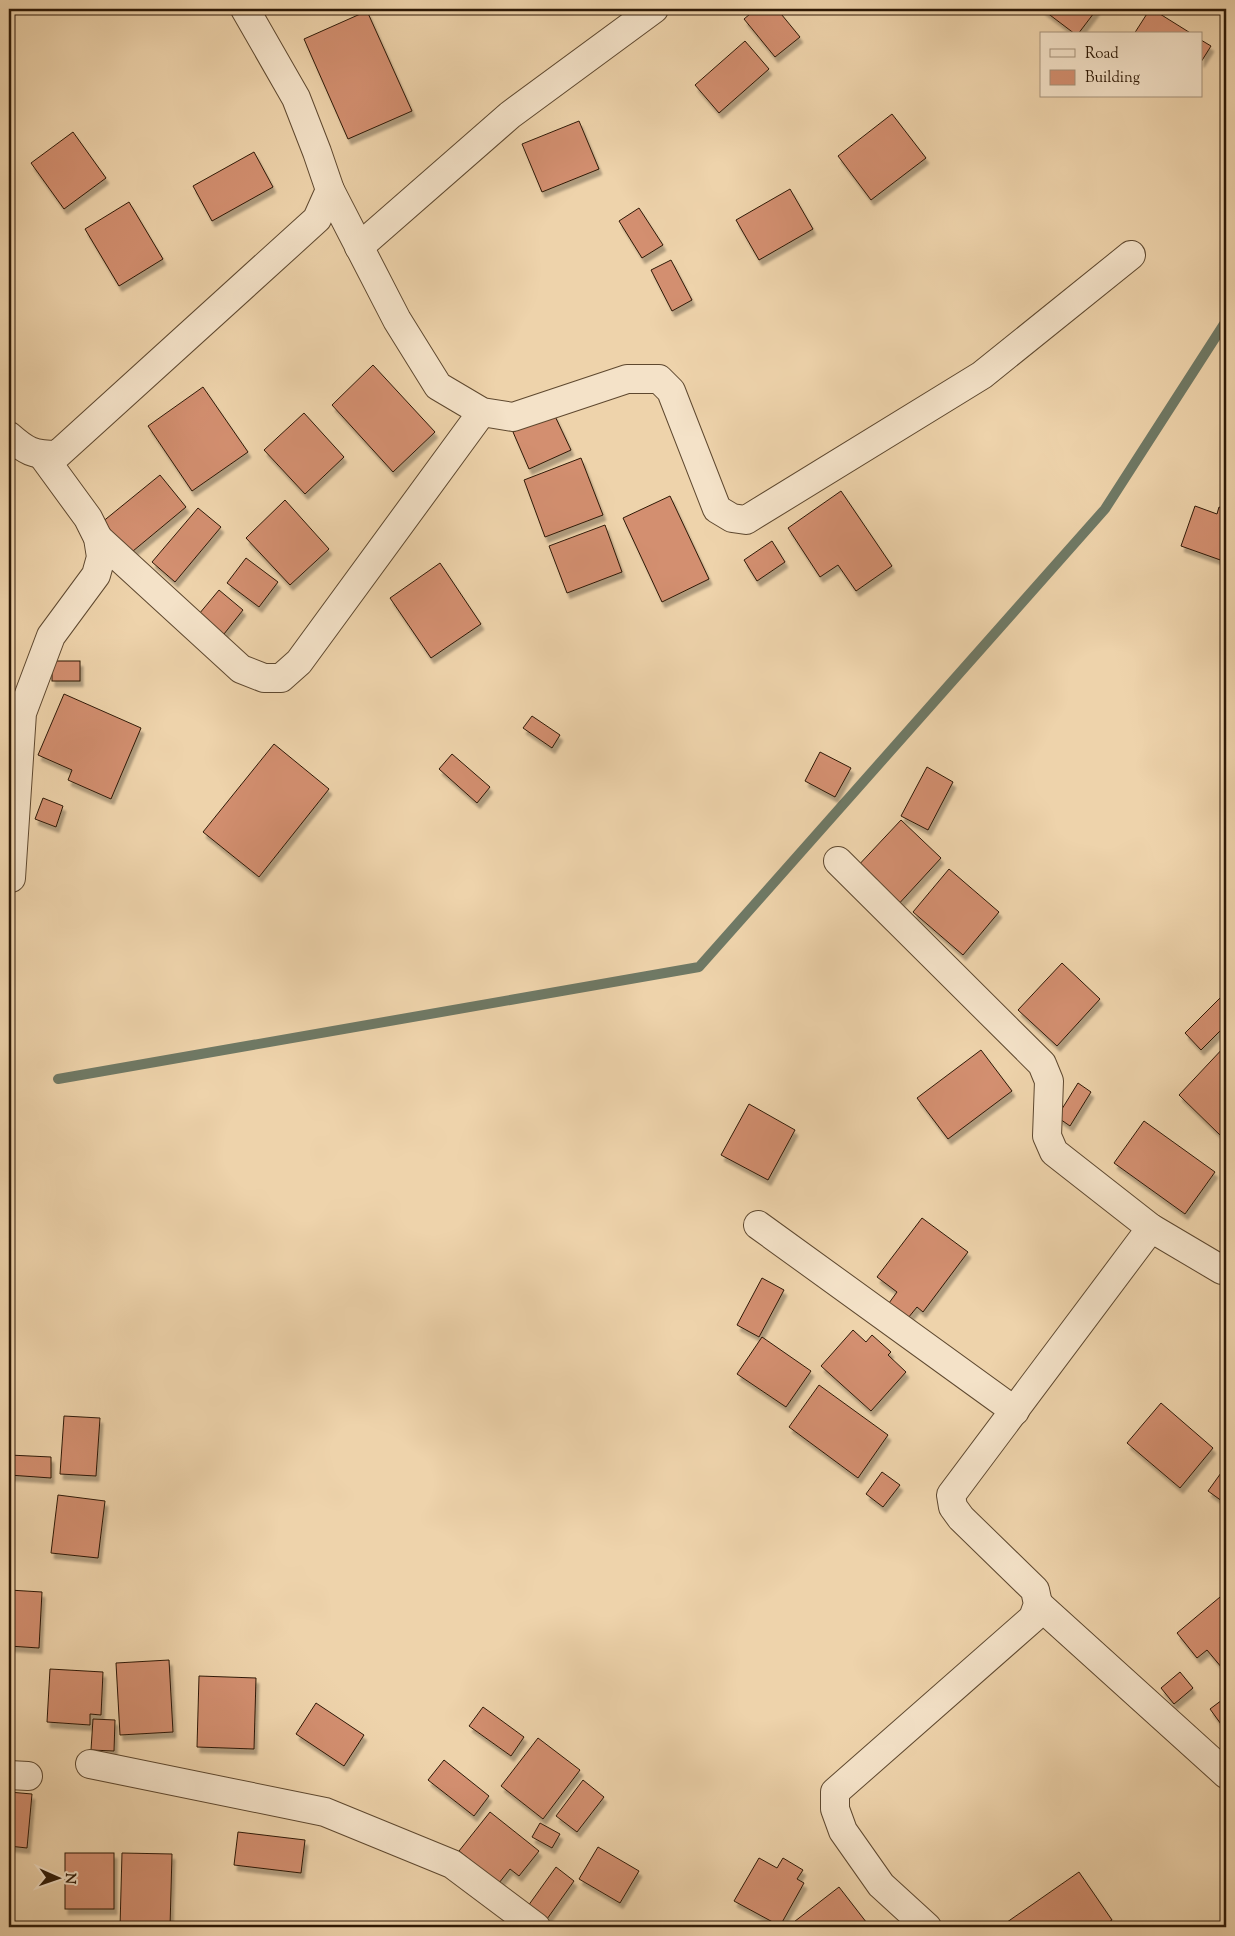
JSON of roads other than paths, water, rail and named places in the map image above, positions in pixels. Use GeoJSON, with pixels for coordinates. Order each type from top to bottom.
{"type":"FeatureCollection","features":[{"type":"Feature","properties":{"kind":"street"},"geometry":{"type":"LineString","coordinates":[[245,9],[296,98],[330,190],[359,247],[397,320],[438,386],[482,412],[513,417],[627,379],[659,379],[671,391],[717,509],[732,518],[746,520],[982,375],[1131,255]]}},
{"type":"Feature","properties":{"kind":"street"},"geometry":{"type":"LineString","coordinates":[[359,247],[510,115],[654,9]]}},
{"type":"Feature","properties":{"kind":"street"},"geometry":{"type":"LineString","coordinates":[[9,436],[24,449],[42,455],[57,455],[317,219],[330,190]]}},
{"type":"Feature","properties":{"kind":"street"},"geometry":{"type":"LineString","coordinates":[[98,538],[240,668],[264,678],[281,678],[299,662],[482,412]]}},
{"type":"Feature","properties":{"kind":"street"},"geometry":{"type":"LineString","coordinates":[[11,878],[22,713],[51,636],[96,576],[101,557],[98,538],[88,518],[42,455]]}},
{"type":"Feature","properties":{"kind":"street"},"geometry":{"type":"LineString","coordinates":[[838,861],[1042,1064],[1049,1081],[1047,1136],[1054,1152],[1152,1228],[1225,1270]]}},
{"type":"Feature","properties":{"kind":"street"},"geometry":{"type":"LineString","coordinates":[[758,1225],[1015,1411]]}},
{"type":"Feature","properties":{"kind":"street"},"geometry":{"type":"LineString","coordinates":[[927,1927],[881,1886],[843,1831],[835,1809],[835,1792],[1033,1618],[1038,1604],[1035,1590],[961,1518],[953,1506],[951,1496],[1152,1228]]}},
{"type":"Feature","properties":{"kind":"street"},"geometry":{"type":"LineString","coordinates":[[1038,1604],[1226,1774]]}},
{"type":"Feature","properties":{"kind":"street"},"geometry":{"type":"LineString","coordinates":[[90,1764],[325,1812],[452,1864],[536,1927]]}},
{"type":"Feature","properties":{"kind":"waterway"},"geometry":{"type":"LineString","coordinates":[[58,1079],[699,967],[1105,509],[1226,321]]}}]}
